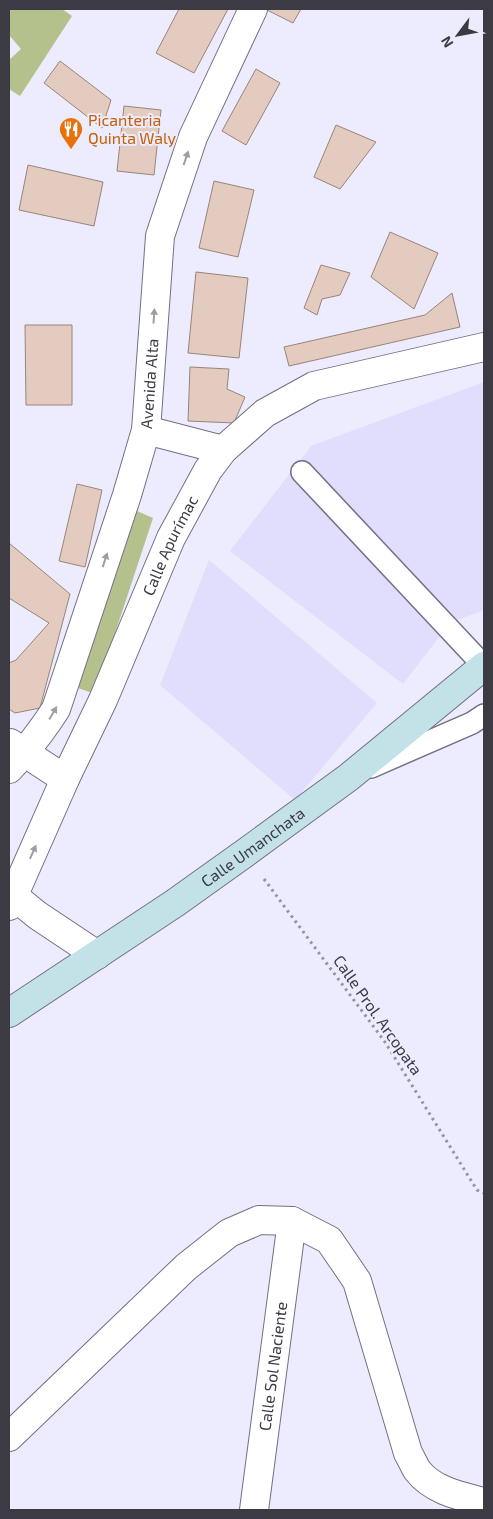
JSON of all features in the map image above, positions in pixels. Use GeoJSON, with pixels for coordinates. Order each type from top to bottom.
{"type":"FeatureCollection","features":[{"type":"Feature","properties":{"kind":"main road","name":"Calle Umanchata"},"geometry":{"type":"LineString","coordinates":[[9,1013],[245,853],[349,776],[484,666]]}},
{"type":"Feature","properties":{"kind":"street","name":"Avenida Alta"},"geometry":{"type":"LineString","coordinates":[[14,755],[43,730],[56,709],[127,495],[146,430],[160,236],[193,136],[253,9]]}},
{"type":"Feature","properties":{"kind":"street","name":"Calle Apurímac"},"geometry":{"type":"LineString","coordinates":[[10,898],[103,700],[172,538],[208,470],[223,450],[266,413],[314,386],[484,347]]}},
{"type":"Feature","properties":{"kind":"street"},"geometry":{"type":"LineString","coordinates":[[146,430],[223,450]]}},
{"type":"Feature","properties":{"kind":"street"},"geometry":{"type":"LineString","coordinates":[[14,755],[65,779]]}},
{"type":"Feature","properties":{"kind":"street"},"geometry":{"type":"LineString","coordinates":[[10,898],[97,955]]}},
{"type":"Feature","properties":{"kind":"street"},"geometry":{"type":"LineString","coordinates":[[9,1437],[186,1267],[230,1234],[259,1220],[292,1222],[329,1240],[358,1281],[408,1453],[418,1470],[433,1485],[453,1494],[484,1502]]}},
{"type":"Feature","properties":{"kind":"street","name":"Calle Sol Naciente"},"geometry":{"type":"LineString","coordinates":[[253,1509],[292,1222]]}},
{"type":"Feature","properties":{"kind":"lane"},"geometry":{"type":"LineString","coordinates":[[302,472],[484,666]]}},
{"type":"Feature","properties":{"kind":"lane"},"geometry":{"type":"LineString","coordinates":[[349,776],[484,715]]}},
{"type":"Feature","properties":{"kind":"path","name":"Calle Prol. Arcopata"},"geometry":{"type":"LineString","coordinates":[[245,853],[385,1042],[478,1190],[484,1193]]}},
{"type":"Feature","properties":{"kind":"shaded area"},"geometry":{"type":"Polygon","coordinates":[[[484,382],[484,610],[450,623],[403,684],[230,551],[311,446],[484,382]]]}},
{"type":"Feature","properties":{"kind":"shaded area"},"geometry":{"type":"Polygon","coordinates":[[[209,560],[377,703],[295,800],[160,685],[209,560]]]}},
{"type":"Feature","properties":{"kind":"green space"},"geometry":{"type":"Polygon","coordinates":[[[9,9],[62,9],[72,16],[20,96],[9,89],[9,60],[21,49],[9,35],[9,9]]]}},
{"type":"Feature","properties":{"kind":"green space"},"geometry":{"type":"Polygon","coordinates":[[[137,511],[153,518],[95,694],[78,688],[137,511]]]}},
{"type":"Feature","properties":{"kind":"building"},"geometry":{"type":"Polygon","coordinates":[[[179,9],[228,9],[194,73],[156,53],[179,9]]]}},
{"type":"Feature","properties":{"kind":"building"},"geometry":{"type":"Polygon","coordinates":[[[265,9],[301,9],[293,23],[265,9]]]}},
{"type":"Feature","properties":{"kind":"building"},"geometry":{"type":"Polygon","coordinates":[[[60,61],[111,100],[102,128],[44,83],[60,61]]]}},
{"type":"Feature","properties":{"kind":"building"},"geometry":{"type":"Polygon","coordinates":[[[256,69],[280,83],[246,145],[222,131],[256,69]]]}},
{"type":"Feature","properties":{"kind":"building"},"geometry":{"type":"Polygon","coordinates":[[[124,106],[161,110],[154,175],[117,171],[124,106]]]}},
{"type":"Feature","properties":{"kind":"building"},"geometry":{"type":"Polygon","coordinates":[[[336,125],[376,142],[340,189],[314,177],[336,125]]]}},
{"type":"Feature","properties":{"kind":"building"},"geometry":{"type":"Polygon","coordinates":[[[28,165],[103,182],[94,226],[19,210],[28,165]]]}},
{"type":"Feature","properties":{"kind":"building"},"geometry":{"type":"Polygon","coordinates":[[[214,181],[254,190],[238,257],[199,248],[214,181]]]}},
{"type":"Feature","properties":{"kind":"building"},"geometry":{"type":"Polygon","coordinates":[[[390,232],[438,253],[414,309],[371,277],[390,232]]]}},
{"type":"Feature","properties":{"kind":"building"},"geometry":{"type":"Polygon","coordinates":[[[321,265],[350,273],[340,295],[322,299],[317,315],[304,308],[321,265]]]}},
{"type":"Feature","properties":{"kind":"building"},"geometry":{"type":"Polygon","coordinates":[[[196,272],[248,278],[239,358],[188,353],[196,272]]]}},
{"type":"Feature","properties":{"kind":"building"},"geometry":{"type":"Polygon","coordinates":[[[452,293],[460,327],[289,366],[284,347],[425,315],[452,293]]]}},
{"type":"Feature","properties":{"kind":"building"},"geometry":{"type":"Polygon","coordinates":[[[25,325],[72,325],[72,405],[26,405],[25,325]]]}},
{"type":"Feature","properties":{"kind":"building"},"geometry":{"type":"Polygon","coordinates":[[[190,367],[229,369],[227,389],[245,397],[234,423],[188,421],[190,367]]]}},
{"type":"Feature","properties":{"kind":"building"},"geometry":{"type":"Polygon","coordinates":[[[77,484],[102,490],[85,567],[59,561],[77,484]]]}},
{"type":"Feature","properties":{"kind":"building"},"geometry":{"type":"Polygon","coordinates":[[[9,543],[70,594],[40,708],[15,713],[9,709],[9,663],[16,660],[49,623],[9,598],[9,543]]]}},
{"type":"Feature","properties":{"kind":"place","name":"Picanteria Quinta Waly"},"geometry":{"type":"Point","coordinates":[71,150]}}]}
